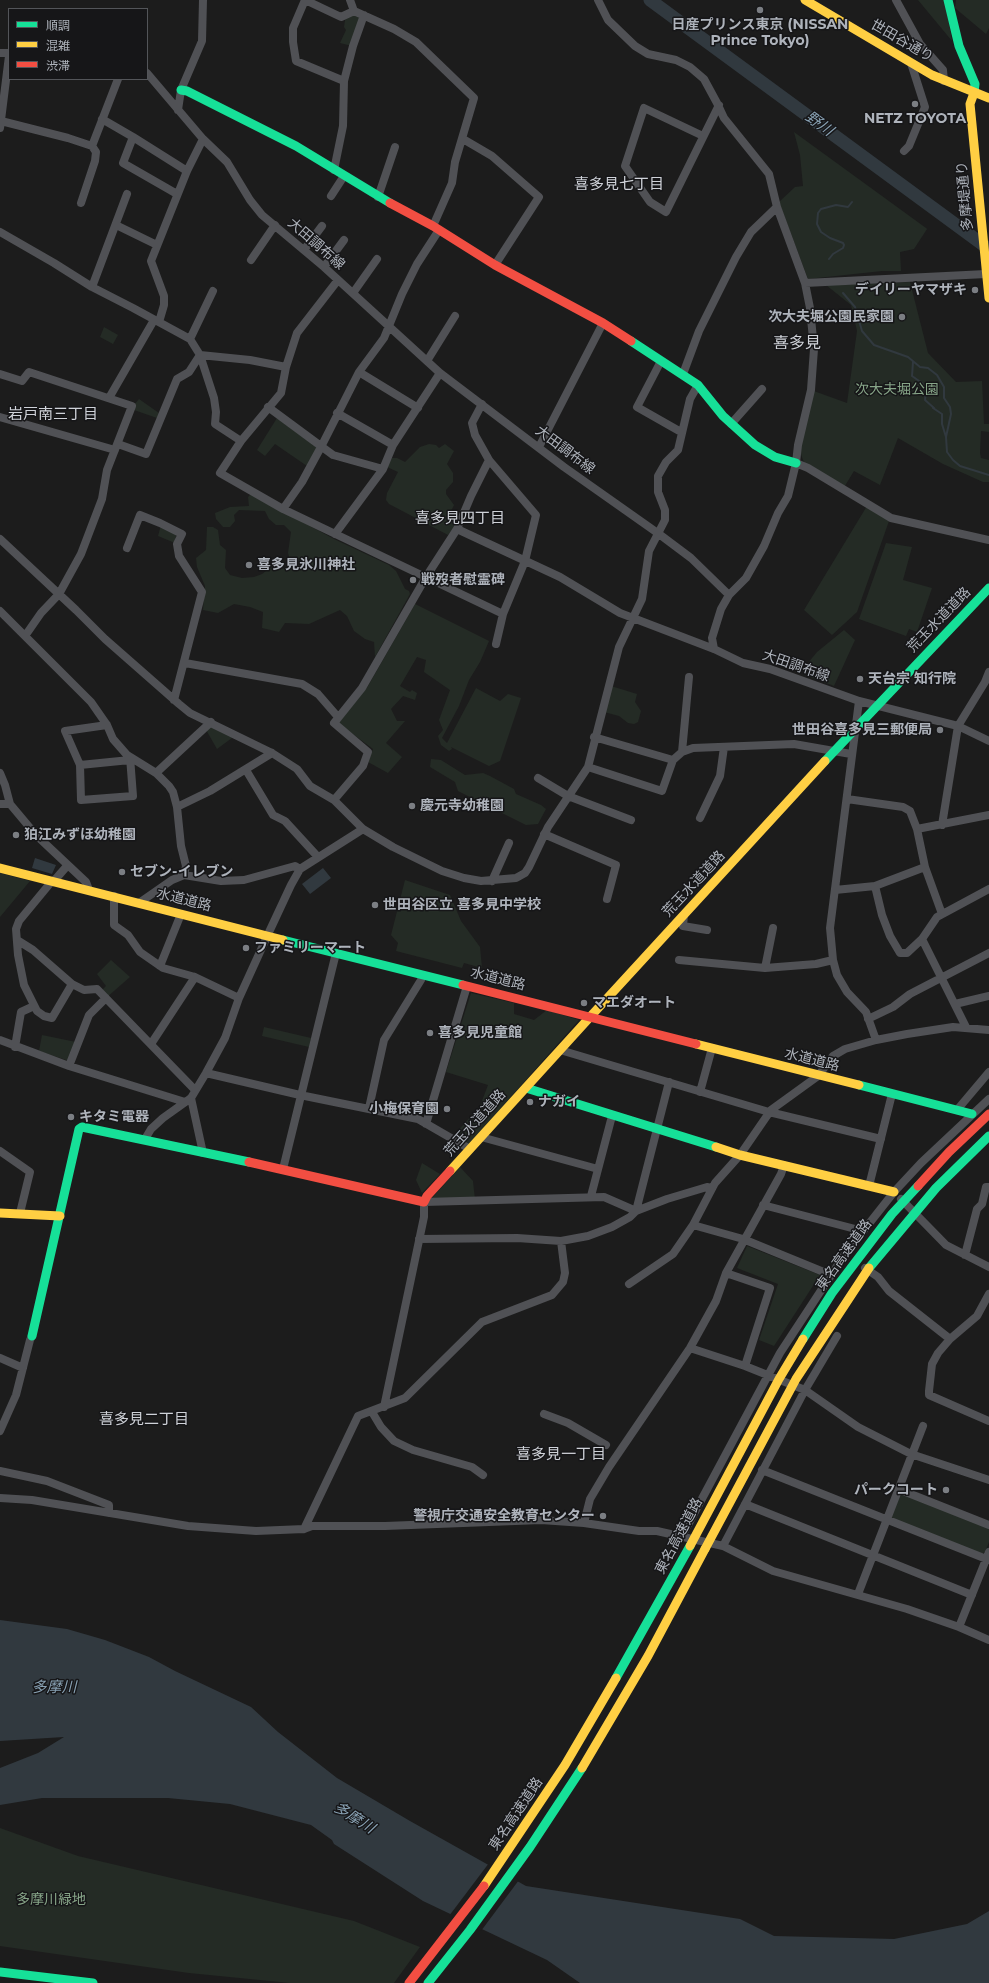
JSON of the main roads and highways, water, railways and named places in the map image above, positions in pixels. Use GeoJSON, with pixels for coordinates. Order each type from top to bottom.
{"type":"FeatureCollection","features":[{"type":"Feature","properties":{"kind":"main road","name":"世田谷通り"},"geometry":{"type":"LineString","coordinates":[[805,0],[944,81],[989,98]]}},
{"type":"Feature","properties":{"kind":"main road","name":"多摩堤通り"},"geometry":{"type":"LineString","coordinates":[[948,0],[959,46],[975,84],[974,93],[970,104],[984,224],[989,298]]}},
{"type":"Feature","properties":{"kind":"main road"},"geometry":{"type":"LineString","coordinates":[[180,90],[187,91],[296,146],[378,197],[436,228],[495,265],[603,323],[698,385],[731,424],[762,449],[775,457],[796,463]]}},
{"type":"Feature","properties":{"kind":"main road","name":"荒玉水道道路"},"geometry":{"type":"LineString","coordinates":[[60,1216],[79,1129],[82,1126],[283,1169],[424,1202],[427,1196],[480,1137],[684,914],[854,730],[989,588]]}},
{"type":"Feature","properties":{"kind":"main road","name":"水道道路"},"geometry":{"type":"LineString","coordinates":[[0,868],[972,1114]]}},
{"type":"Feature","properties":{"kind":"main road"},"geometry":{"type":"LineString","coordinates":[[526,1088],[740,1155],[894,1192]]}},
{"type":"Feature","properties":{"kind":"main road","name":"東名高速道路"},"geometry":{"type":"LineString","coordinates":[[409,1983],[487,1882],[566,1765],[637,1643],[779,1379],[832,1293],[892,1214],[949,1152],[989,1114]]}},
{"type":"Feature","properties":{"kind":"main road","name":"東名高速道路"},"geometry":{"type":"LineString","coordinates":[[428,1983],[470,1930],[530,1848],[575,1780],[648,1656],[773,1420],[824,1333],[865,1273],[905,1223],[936,1188],[989,1136]]}},
{"type":"Feature","properties":{"kind":"main road"},"geometry":{"type":"LineString","coordinates":[[0,1213],[60,1216],[32,1336]]}},
{"type":"Feature","properties":{"kind":"main road"},"geometry":{"type":"LineString","coordinates":[[0,1972],[93,1983]]}},
{"type":"Feature","properties":{"kind":"water"},"geometry":{"type":"Polygon","coordinates":[[[35,858],[56,865],[52,874],[32,868],[35,858]]]}},
{"type":"Feature","properties":{"kind":"water"},"geometry":{"type":"Polygon","coordinates":[[[323,868],[331,878],[310,894],[302,884],[323,868]]]}},
{"type":"Feature","properties":{"kind":"water","name":"多摩川"},"geometry":{"type":"Polygon","coordinates":[[[0,1620],[67,1629],[105,1640],[149,1657],[251,1707],[278,1732],[337,1778],[526,1886],[740,1919],[774,1936],[894,1939],[967,1924],[989,1911],[989,1983],[580,1983],[547,1960],[423,1901],[334,1844],[332,1840],[311,1825],[230,1804],[168,1798],[42,1798],[0,1805],[0,1768],[38,1753],[64,1737],[0,1741],[0,1620]]]}},
{"type":"Feature","properties":{"kind":"waterway","name":"野川"},"geometry":{"type":"LineString","coordinates":[[650,0],[989,249]]}},
{"type":"Feature","properties":{"kind":"waterway"},"geometry":{"type":"LineString","coordinates":[[829,259],[833,254],[843,248],[844,245],[843,243],[830,238],[821,232],[817,224],[818,213],[821,209],[836,205],[848,207],[852,202]]}},
{"type":"Feature","properties":{"kind":"waterway"},"geometry":{"type":"LineString","coordinates":[[843,293],[855,307],[862,331],[874,345],[908,357],[920,367],[928,368],[937,375],[944,387],[944,398],[950,407],[951,414],[946,437]]}},
{"type":"Feature","properties":{"kind":"waterway"},"geometry":{"type":"LineString","coordinates":[[913,362],[912,376],[922,383],[926,391],[925,400],[934,408]]}},
{"type":"Feature","properties":{"kind":"waterway"},"geometry":{"type":"LineString","coordinates":[[933,408],[942,414],[942,424],[946,437],[947,452],[953,460],[960,466],[989,475]]}},
{"type":"Feature","properties":{"kind":"place","name":"日産プリンス東京 (NISSAN Prince Tokyo)"},"geometry":{"type":"Point","coordinates":[760,10]}},
{"type":"Feature","properties":{"kind":"place","name":"NETZ TOYOTA"},"geometry":{"type":"Point","coordinates":[915,104]}},
{"type":"Feature","properties":{"kind":"place","name":"デイリーヤマザキ"},"geometry":{"type":"Point","coordinates":[975,290]}},
{"type":"Feature","properties":{"kind":"place","name":"次大夫堀公園民家園"},"geometry":{"type":"Point","coordinates":[902,317]}},
{"type":"Feature","properties":{"kind":"place","name":"喜多見氷川神社"},"geometry":{"type":"Point","coordinates":[249,565]}},
{"type":"Feature","properties":{"kind":"place","name":"戦歿者慰霊碑"},"geometry":{"type":"Point","coordinates":[413,580]}},
{"type":"Feature","properties":{"kind":"place","name":"天台宗 知行院"},"geometry":{"type":"Point","coordinates":[860,679]}},
{"type":"Feature","properties":{"kind":"place","name":"世田谷喜多見三郵便局"},"geometry":{"type":"Point","coordinates":[940,730]}},
{"type":"Feature","properties":{"kind":"place","name":"慶元寺幼稚園"},"geometry":{"type":"Point","coordinates":[412,806]}},
{"type":"Feature","properties":{"kind":"place","name":"狛江みずほ幼稚園"},"geometry":{"type":"Point","coordinates":[16,835]}},
{"type":"Feature","properties":{"kind":"place","name":"セブン-イレブン"},"geometry":{"type":"Point","coordinates":[122,872]}},
{"type":"Feature","properties":{"kind":"place","name":"世田谷区立 喜多見中学校"},"geometry":{"type":"Point","coordinates":[375,905]}},
{"type":"Feature","properties":{"kind":"place","name":"ファミリーマート"},"geometry":{"type":"Point","coordinates":[246,948]}},
{"type":"Feature","properties":{"kind":"place","name":"マエダオート"},"geometry":{"type":"Point","coordinates":[584,1003]}},
{"type":"Feature","properties":{"kind":"place","name":"喜多見児童館"},"geometry":{"type":"Point","coordinates":[430,1033]}},
{"type":"Feature","properties":{"kind":"place","name":"ナガイ"},"geometry":{"type":"Point","coordinates":[530,1102]}},
{"type":"Feature","properties":{"kind":"place","name":"小梅保育園"},"geometry":{"type":"Point","coordinates":[447,1109]}},
{"type":"Feature","properties":{"kind":"place","name":"キタミ電器"},"geometry":{"type":"Point","coordinates":[71,1117]}},
{"type":"Feature","properties":{"kind":"place","name":"パークコート"},"geometry":{"type":"Point","coordinates":[946,1490]}},
{"type":"Feature","properties":{"kind":"place","name":"警視庁交通安全教育センター"},"geometry":{"type":"Point","coordinates":[603,1516]}},
{"type":"Feature","properties":{"kind":"district","name":"喜多見七丁目"},"geometry":{"type":"Point","coordinates":[619,185]}},
{"type":"Feature","properties":{"kind":"district","name":"喜多見"},"geometry":{"type":"Point","coordinates":[797,343]}},
{"type":"Feature","properties":{"kind":"district","name":"岩戸南三丁目"},"geometry":{"type":"Point","coordinates":[53,415]}},
{"type":"Feature","properties":{"kind":"district","name":"喜多見四丁目"},"geometry":{"type":"Point","coordinates":[460,519]}},
{"type":"Feature","properties":{"kind":"district","name":"喜多見二丁目"},"geometry":{"type":"Point","coordinates":[144,1420]}},
{"type":"Feature","properties":{"kind":"district","name":"喜多見一丁目"},"geometry":{"type":"Point","coordinates":[561,1455]}},
{"type":"Feature","properties":{"kind":"park label","name":"次大夫堀公園"},"geometry":{"type":"Point","coordinates":[897,390]}},
{"type":"Feature","properties":{"kind":"park label","name":"多摩川緑地"},"geometry":{"type":"Point","coordinates":[51,1900]}}]}
